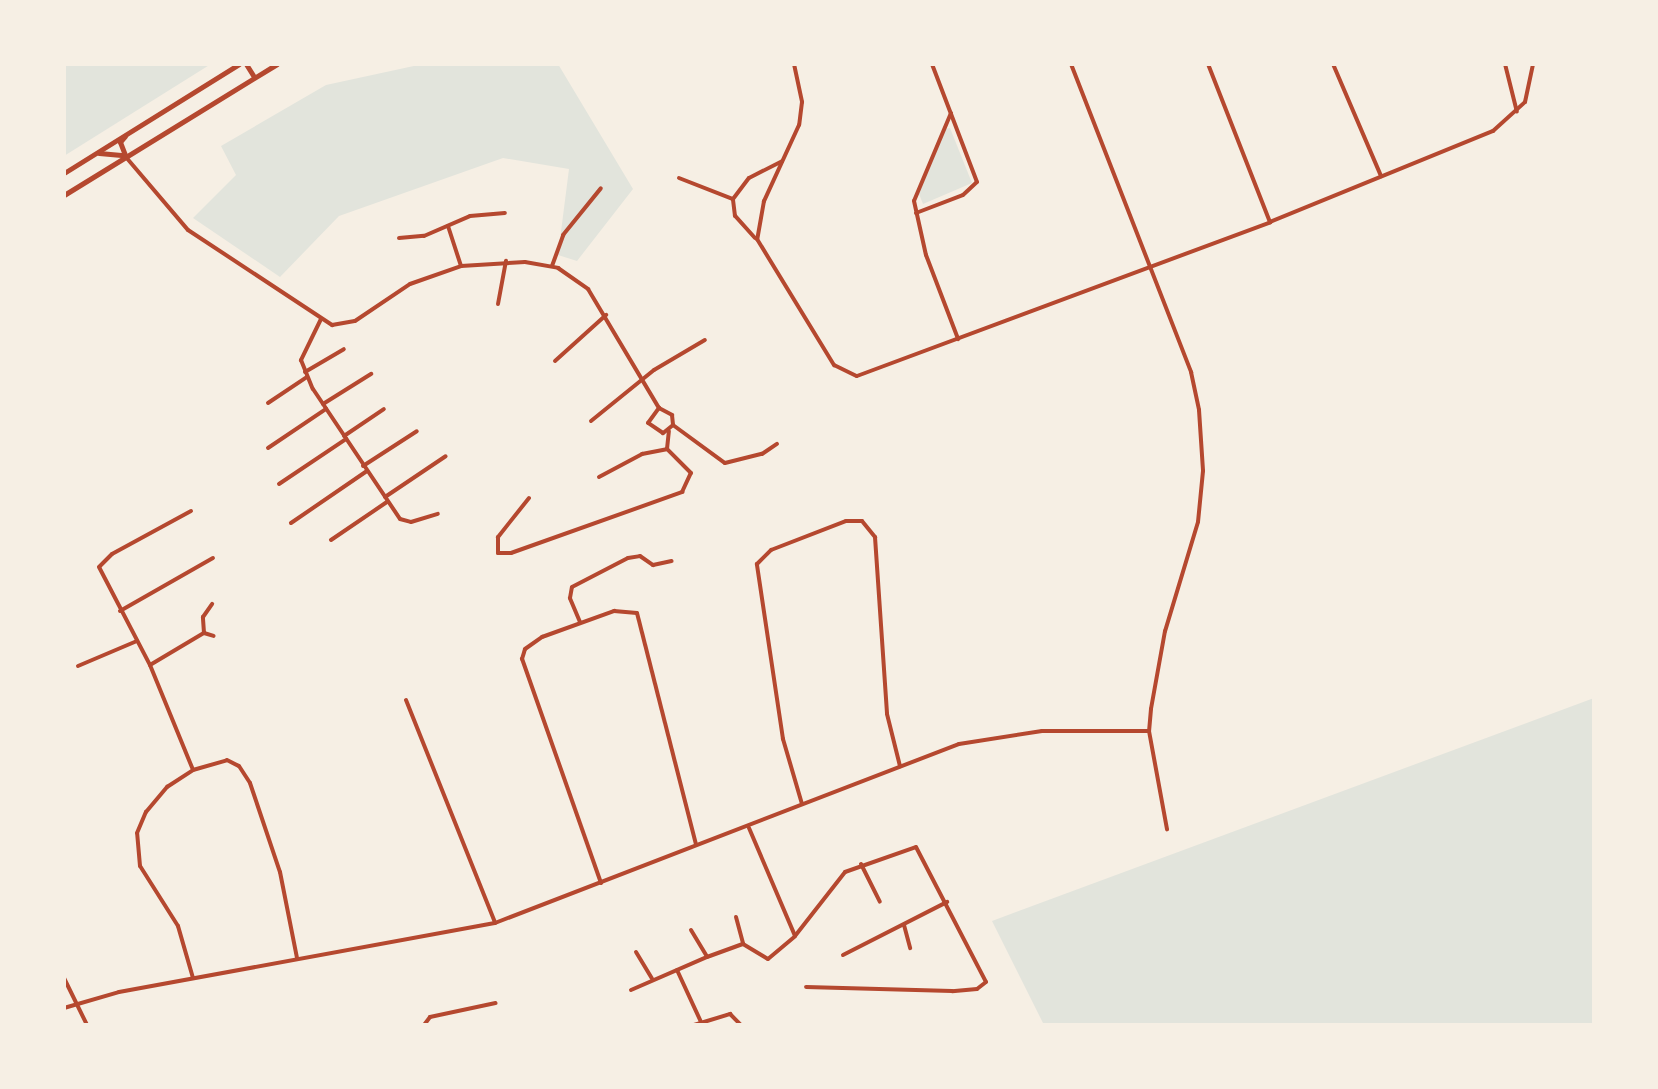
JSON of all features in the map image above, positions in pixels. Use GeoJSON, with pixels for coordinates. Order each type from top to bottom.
{"type":"FeatureCollection","features":[{"type":"Feature","properties":{"kind":"street"},"geometry":{"type":"LineString","coordinates":[[64,173],[239,64]]}},
{"type":"Feature","properties":{"kind":"street"},"geometry":{"type":"LineString","coordinates":[[246,64],[254,77]]}},
{"type":"Feature","properties":{"kind":"street"},"geometry":{"type":"LineString","coordinates":[[64,195],[277,64]]}},
{"type":"Feature","properties":{"kind":"street"},"geometry":{"type":"LineString","coordinates":[[757,239],[764,201],[802,112],[794,64]]}},
{"type":"Feature","properties":{"kind":"street"},"geometry":{"type":"LineString","coordinates":[[916,213],[963,195],[977,182],[932,64]]}},
{"type":"Feature","properties":{"kind":"street"},"geometry":{"type":"LineString","coordinates":[[1071,64],[1191,372],[1203,471],[1192,553],[1162,645],[1149,731],[1167,829]]}},
{"type":"Feature","properties":{"kind":"street"},"geometry":{"type":"LineString","coordinates":[[1208,64],[1270,222]]}},
{"type":"Feature","properties":{"kind":"street"},"geometry":{"type":"LineString","coordinates":[[1341,64],[1334,65],[1381,176]]}},
{"type":"Feature","properties":{"kind":"street"},"geometry":{"type":"LineString","coordinates":[[1505,64],[1518,113]]}},
{"type":"Feature","properties":{"kind":"street"},"geometry":{"type":"LineString","coordinates":[[784,160],[749,178],[733,199],[735,216],[757,239],[822,348],[847,375],[879,371],[1149,265],[1270,222],[1493,131],[1518,113],[1533,64]]}},
{"type":"Feature","properties":{"kind":"street"},"geometry":{"type":"LineString","coordinates":[[951,113],[916,185],[916,213],[958,339]]}},
{"type":"Feature","properties":{"kind":"street"},"geometry":{"type":"LineString","coordinates":[[128,132],[120,142],[125,156],[165,209],[188,230],[321,319],[340,325],[355,321],[410,284],[461,266],[506,261],[552,266],[574,276],[606,315],[659,408],[669,411],[673,425],[725,463],[762,454],[777,444]]}},
{"type":"Feature","properties":{"kind":"street"},"geometry":{"type":"LineString","coordinates":[[94,154],[125,156]]}},
{"type":"Feature","properties":{"kind":"street"},"geometry":{"type":"LineString","coordinates":[[679,178],[733,199]]}},
{"type":"Feature","properties":{"kind":"street"},"geometry":{"type":"LineString","coordinates":[[552,266],[563,235],[601,188]]}},
{"type":"Feature","properties":{"kind":"street"},"geometry":{"type":"LineString","coordinates":[[399,238],[448,226],[470,216],[505,213]]}},
{"type":"Feature","properties":{"kind":"street"},"geometry":{"type":"LineString","coordinates":[[448,226],[461,266]]}},
{"type":"Feature","properties":{"kind":"street"},"geometry":{"type":"LineString","coordinates":[[498,304],[506,261]]}},
{"type":"Feature","properties":{"kind":"street"},"geometry":{"type":"LineString","coordinates":[[555,361],[606,315]]}},
{"type":"Feature","properties":{"kind":"street"},"geometry":{"type":"LineString","coordinates":[[321,319],[302,353],[306,375],[324,406],[386,500],[405,522],[438,514]]}},
{"type":"Feature","properties":{"kind":"street"},"geometry":{"type":"LineString","coordinates":[[591,421],[643,379],[705,340]]}},
{"type":"Feature","properties":{"kind":"street"},"geometry":{"type":"LineString","coordinates":[[268,403],[344,349]]}},
{"type":"Feature","properties":{"kind":"street"},"geometry":{"type":"LineString","coordinates":[[268,448],[371,374]]}},
{"type":"Feature","properties":{"kind":"street"},"geometry":{"type":"LineString","coordinates":[[659,408],[649,418],[650,427],[658,433],[669,431]]}},
{"type":"Feature","properties":{"kind":"street"},"geometry":{"type":"LineString","coordinates":[[279,484],[384,409]]}},
{"type":"Feature","properties":{"kind":"street"},"geometry":{"type":"LineString","coordinates":[[667,449],[669,431],[673,425]]}},
{"type":"Feature","properties":{"kind":"street"},"geometry":{"type":"LineString","coordinates":[[363,466],[417,431]]}},
{"type":"Feature","properties":{"kind":"street"},"geometry":{"type":"LineString","coordinates":[[599,477],[642,454],[667,449]]}},
{"type":"Feature","properties":{"kind":"street"},"geometry":{"type":"LineString","coordinates":[[529,498],[498,537],[498,553],[511,553],[682,492],[691,473],[667,449]]}},
{"type":"Feature","properties":{"kind":"street"},"geometry":{"type":"LineString","coordinates":[[331,540],[446,456]]}},
{"type":"Feature","properties":{"kind":"street"},"geometry":{"type":"LineString","coordinates":[[291,523],[367,471]]}},
{"type":"Feature","properties":{"kind":"street"},"geometry":{"type":"LineString","coordinates":[[191,511],[102,562],[100,574],[150,665],[193,770]]}},
{"type":"Feature","properties":{"kind":"street"},"geometry":{"type":"LineString","coordinates":[[802,804],[783,739],[757,564],[771,550],[846,521],[862,521],[875,537],[884,689],[900,766]]}},
{"type":"Feature","properties":{"kind":"street"},"geometry":{"type":"LineString","coordinates":[[580,622],[570,598],[572,587],[628,558],[640,556],[653,565],[672,561]]}},
{"type":"Feature","properties":{"kind":"street"},"geometry":{"type":"LineString","coordinates":[[120,611],[213,558]]}},
{"type":"Feature","properties":{"kind":"street"},"geometry":{"type":"LineString","coordinates":[[204,633],[203,617],[212,604]]}},
{"type":"Feature","properties":{"kind":"street"},"geometry":{"type":"LineString","coordinates":[[601,883],[522,659],[532,643],[580,622],[626,609],[640,618],[697,846]]}},
{"type":"Feature","properties":{"kind":"street"},"geometry":{"type":"LineString","coordinates":[[150,665],[204,633],[214,636]]}},
{"type":"Feature","properties":{"kind":"street"},"geometry":{"type":"LineString","coordinates":[[78,666],[137,641]]}},
{"type":"Feature","properties":{"kind":"street"},"geometry":{"type":"LineString","coordinates":[[406,700],[495,923]]}},
{"type":"Feature","properties":{"kind":"street"},"geometry":{"type":"LineString","coordinates":[[64,1008],[193,978],[495,923],[749,828],[802,804],[959,744],[1014,733],[1149,731]]}},
{"type":"Feature","properties":{"kind":"street"},"geometry":{"type":"LineString","coordinates":[[193,978],[178,926],[147,880],[136,846],[140,823],[153,801],[193,770],[227,760],[245,773],[280,872],[297,958]]}},
{"type":"Feature","properties":{"kind":"street"},"geometry":{"type":"LineString","coordinates":[[749,828],[795,936]]}},
{"type":"Feature","properties":{"kind":"street"},"geometry":{"type":"LineString","coordinates":[[736,917],[743,944],[768,959],[795,936],[838,878],[861,864],[916,847],[985,978],[981,988],[806,987]]}},
{"type":"Feature","properties":{"kind":"street"},"geometry":{"type":"LineString","coordinates":[[861,864],[880,902]]}},
{"type":"Feature","properties":{"kind":"street"},"geometry":{"type":"LineString","coordinates":[[843,955],[947,902]]}},
{"type":"Feature","properties":{"kind":"street"},"geometry":{"type":"LineString","coordinates":[[904,925],[910,948]]}},
{"type":"Feature","properties":{"kind":"street"},"geometry":{"type":"LineString","coordinates":[[691,930],[707,957]]}},
{"type":"Feature","properties":{"kind":"street"},"geometry":{"type":"LineString","coordinates":[[631,990],[743,944]]}},
{"type":"Feature","properties":{"kind":"street"},"geometry":{"type":"LineString","coordinates":[[636,952],[652,979]]}},
{"type":"Feature","properties":{"kind":"street"},"geometry":{"type":"LineString","coordinates":[[677,970],[701,1022]]}},
{"type":"Feature","properties":{"kind":"street"},"geometry":{"type":"LineString","coordinates":[[64,978],[87,1025]]}},
{"type":"Feature","properties":{"kind":"street"},"geometry":{"type":"LineString","coordinates":[[424,1025],[430,1017],[496,1003]]}},
{"type":"Feature","properties":{"kind":"street"},"geometry":{"type":"LineString","coordinates":[[694,1025],[730,1014],[741,1025]]}},
{"type":"Feature","properties":{"kind":"shaded area"},"geometry":{"type":"Polygon","coordinates":[[[64,64],[211,64],[64,156],[64,64]]]}},
{"type":"Feature","properties":{"kind":"shaded area"},"geometry":{"type":"Polygon","coordinates":[[[423,64],[558,64],[633,189],[577,261],[558,255],[569,169],[503,158],[339,216],[280,277],[193,218],[236,175],[221,146],[326,85],[423,64]]]}},
{"type":"Feature","properties":{"kind":"shaded area"},"geometry":{"type":"Polygon","coordinates":[[[950,128],[972,183],[923,204],[919,194],[945,129],[950,128]]]}},
{"type":"Feature","properties":{"kind":"shaded area"},"geometry":{"type":"Polygon","coordinates":[[[1594,698],[1594,1025],[1044,1025],[992,921],[1594,698]]]}}]}
